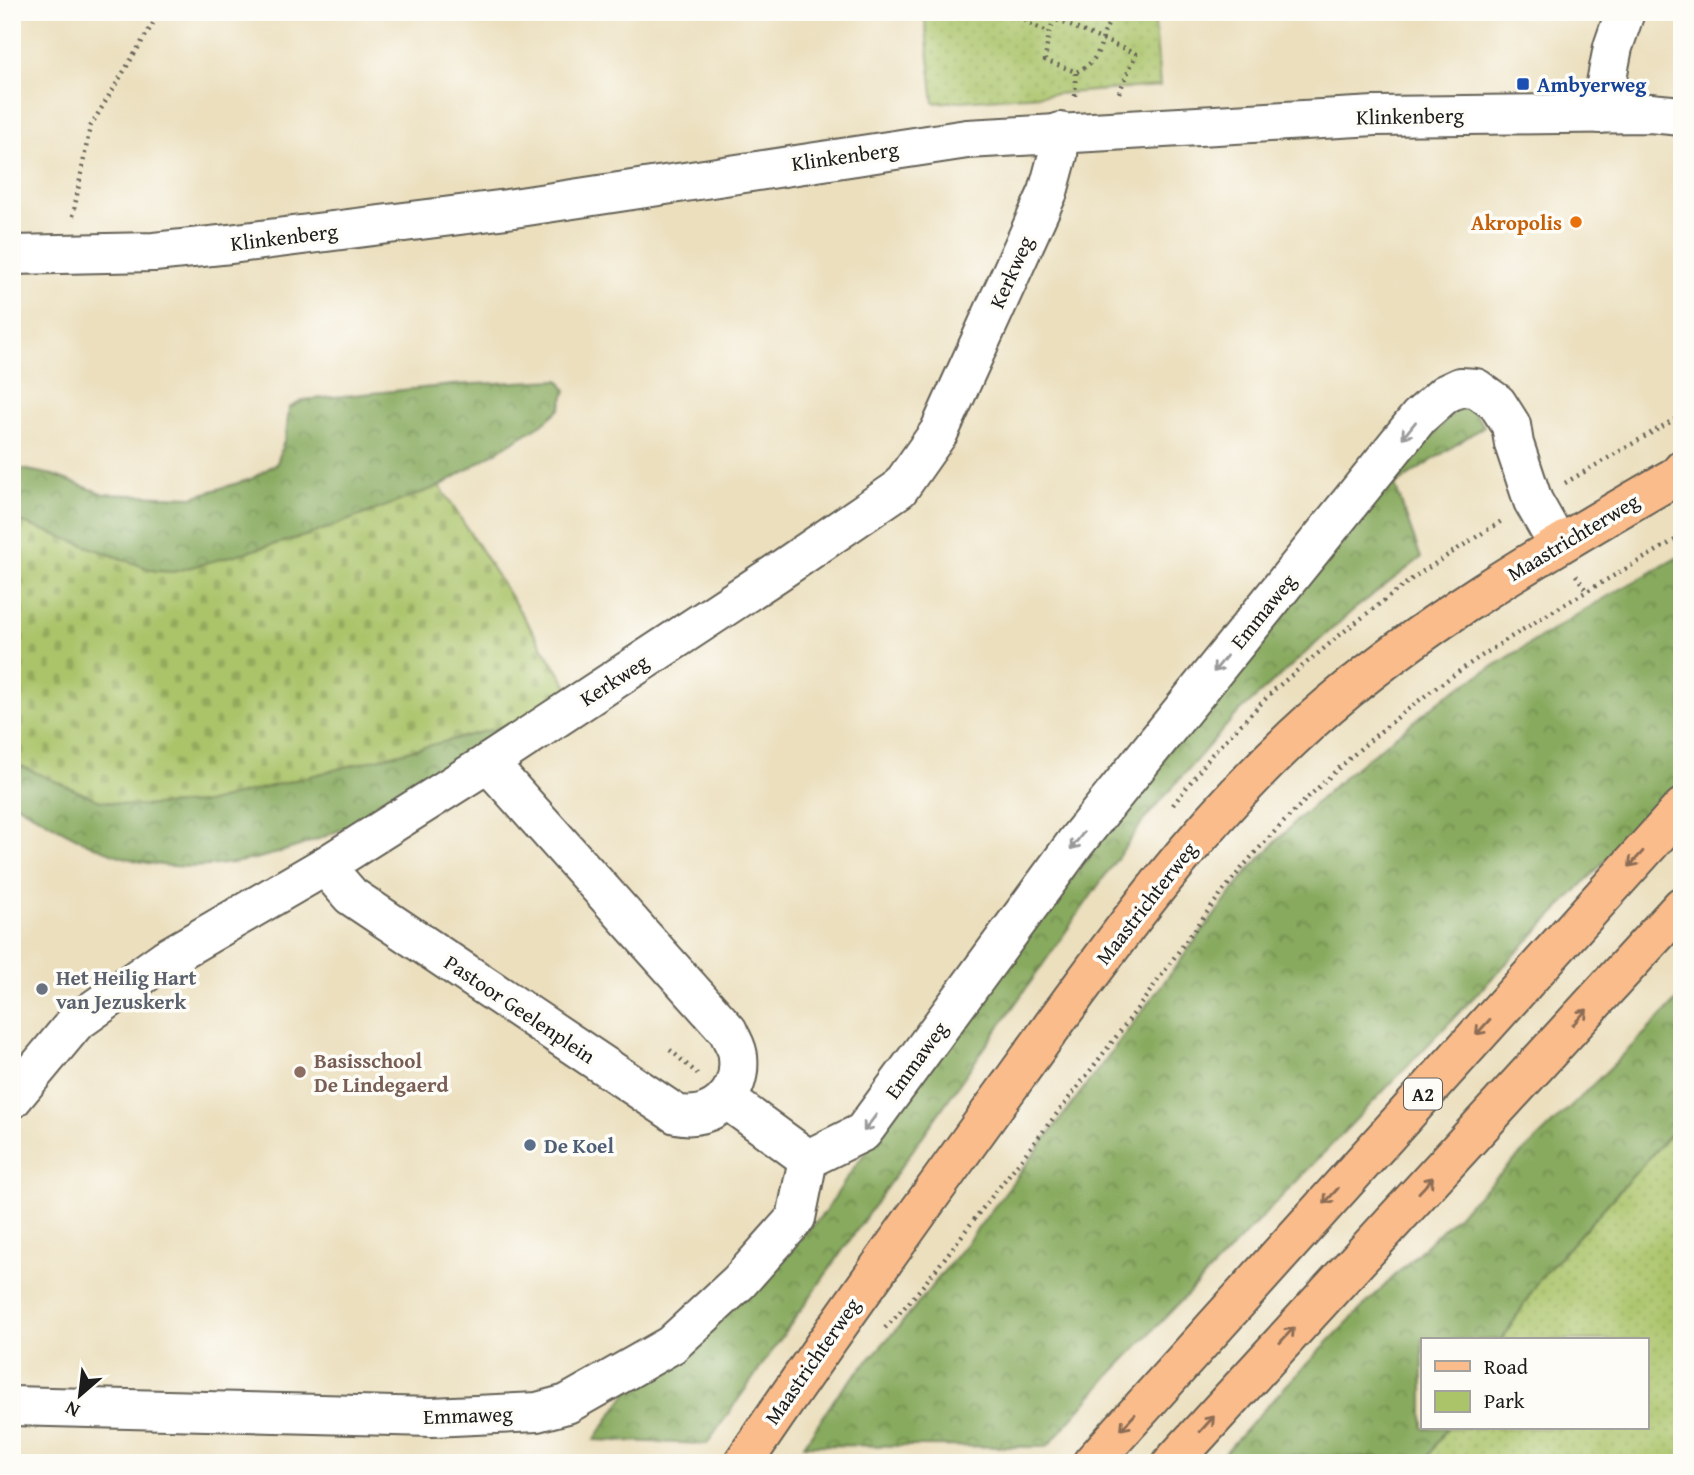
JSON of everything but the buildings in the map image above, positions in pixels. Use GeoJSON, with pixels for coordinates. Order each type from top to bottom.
{"type":"FeatureCollection","features":[{"type":"Feature","properties":{"kind":"main road","name":"Maastrichterweg"},"geometry":{"type":"LineString","coordinates":[[743,1463],[837,1324],[1055,1022],[1175,864],[1218,814],[1311,721],[1388,657],[1455,608],[1681,473]]}},
{"type":"Feature","properties":{"kind":"main road","name":"A2"},"geometry":{"type":"LineString","coordinates":[[1092,1463],[1682,808]]}},
{"type":"Feature","properties":{"kind":"main road"},"geometry":{"type":"LineString","coordinates":[[1172,1463],[1682,906]]}},
{"type":"Feature","properties":{"kind":"street"},"geometry":{"type":"LineString","coordinates":[[1600,114],[1613,47],[1625,12]]}},
{"type":"Feature","properties":{"kind":"street","name":"Klinkenberg"},"geometry":{"type":"LineString","coordinates":[[12,255],[154,252],[230,244],[507,209],[967,139],[1375,116],[1650,113],[1682,116]]}},
{"type":"Feature","properties":{"kind":"street","name":"Kerkweg"},"geometry":{"type":"LineString","coordinates":[[12,1099],[75,1023],[165,959],[325,866],[488,763],[899,489],[939,432],[1048,192],[1058,155],[1059,132]]}},
{"type":"Feature","properties":{"kind":"street","name":"Emmaweg"},"geometry":{"type":"LineString","coordinates":[[12,1406],[432,1418],[537,1412],[567,1404],[671,1345],[739,1282],[796,1218],[808,1159],[863,1132],[1076,842],[1419,417],[1444,394],[1460,387],[1476,388],[1487,394],[1506,414],[1533,502],[1558,545]]}},
{"type":"Feature","properties":{"kind":"street"},"geometry":{"type":"LineString","coordinates":[[488,763],[727,1031],[738,1053],[739,1072],[734,1088],[726,1099],[808,1159]]}},
{"type":"Feature","properties":{"kind":"street","name":"Pastoor Geelenplein"},"geometry":{"type":"LineString","coordinates":[[325,866],[351,896],[677,1114],[703,1115],[718,1108],[726,1099]]}},
{"type":"Feature","properties":{"kind":"path"},"geometry":{"type":"LineString","coordinates":[[67,255],[90,127],[160,12]]}},
{"type":"Feature","properties":{"kind":"path"},"geometry":{"type":"LineString","coordinates":[[1005,12],[1049,33]]}},
{"type":"Feature","properties":{"kind":"path"},"geometry":{"type":"LineString","coordinates":[[1038,12],[1136,54],[1113,107],[1113,129]]}},
{"type":"Feature","properties":{"kind":"path"},"geometry":{"type":"LineString","coordinates":[[1057,12],[1049,33],[1045,60],[1076,72],[1090,66],[1098,56],[1110,20],[1117,12]]}},
{"type":"Feature","properties":{"kind":"path","name":"Maastrichterweg"},"geometry":{"type":"LineString","coordinates":[[884,1329],[942,1261],[1116,1037],[1228,886],[1263,843],[1317,789],[1435,690],[1499,645],[1682,536]]}},
{"type":"Feature","properties":{"kind":"green space"},"geometry":{"type":"Polygon","coordinates":[[[924,12],[1154,12],[1160,86],[934,103],[924,12]]]}},
{"type":"Feature","properties":{"kind":"green space"},"geometry":{"type":"Polygon","coordinates":[[[559,380],[566,390],[560,409],[542,424],[440,486],[309,535],[173,572],[155,571],[12,519],[12,467],[53,475],[104,494],[192,497],[251,479],[277,463],[286,435],[289,408],[304,400],[452,385],[559,380]]]}},
{"type":"Feature","properties":{"kind":"green space"},"geometry":{"type":"Polygon","coordinates":[[[1465,400],[1484,426],[1395,485],[1421,558],[1352,611],[1233,718],[1144,820],[707,1444],[594,1440],[629,1390],[774,1267],[825,1212],[853,1169],[1210,696],[1393,479],[1465,400]]]}},
{"type":"Feature","properties":{"kind":"green space"},"geometry":{"type":"Polygon","coordinates":[[[440,486],[572,693],[540,717],[205,803],[132,806],[98,800],[12,762],[12,519],[155,571],[173,572],[309,535],[440,486]]]}},
{"type":"Feature","properties":{"kind":"green space"},"geometry":{"type":"Polygon","coordinates":[[[1682,555],[1682,781],[1108,1377],[1047,1447],[804,1445],[837,1395],[901,1324],[966,1244],[1248,871],[1295,822],[1345,776],[1447,695],[1596,603],[1682,555]]]}},
{"type":"Feature","properties":{"kind":"green space"},"geometry":{"type":"Polygon","coordinates":[[[540,717],[449,772],[348,826],[296,847],[243,861],[191,867],[138,861],[89,844],[12,802],[12,762],[98,800],[132,806],[205,803],[540,717]]]}},
{"type":"Feature","properties":{"kind":"green space"},"geometry":{"type":"Polygon","coordinates":[[[1682,995],[1682,1121],[1539,1280],[1503,1338],[1421,1338],[1421,1430],[1446,1430],[1427,1459],[1224,1454],[1278,1394],[1392,1278],[1682,995]]]}},
{"type":"Feature","properties":{"kind":"green space"},"geometry":{"type":"Polygon","coordinates":[[[1682,1121],[1682,1461],[1427,1459],[1446,1430],[1648,1430],[1648,1338],[1503,1338],[1539,1280],[1682,1121]]]}},
{"type":"Feature","properties":{"kind":"place","name":"Ambyerweg"},"geometry":{"type":"Point","coordinates":[1523,84]}},
{"type":"Feature","properties":{"kind":"place","name":"Akropolis"},"geometry":{"type":"Point","coordinates":[1576,222]}},
{"type":"Feature","properties":{"kind":"place","name":"Het Heilig Hart van Jezuskerk"},"geometry":{"type":"Point","coordinates":[42,989]}},
{"type":"Feature","properties":{"kind":"place","name":"Basisschool De Lindegaerd"},"geometry":{"type":"Point","coordinates":[300,1072]}},
{"type":"Feature","properties":{"kind":"place","name":"De Koel"},"geometry":{"type":"Point","coordinates":[530,1145]}}]}
